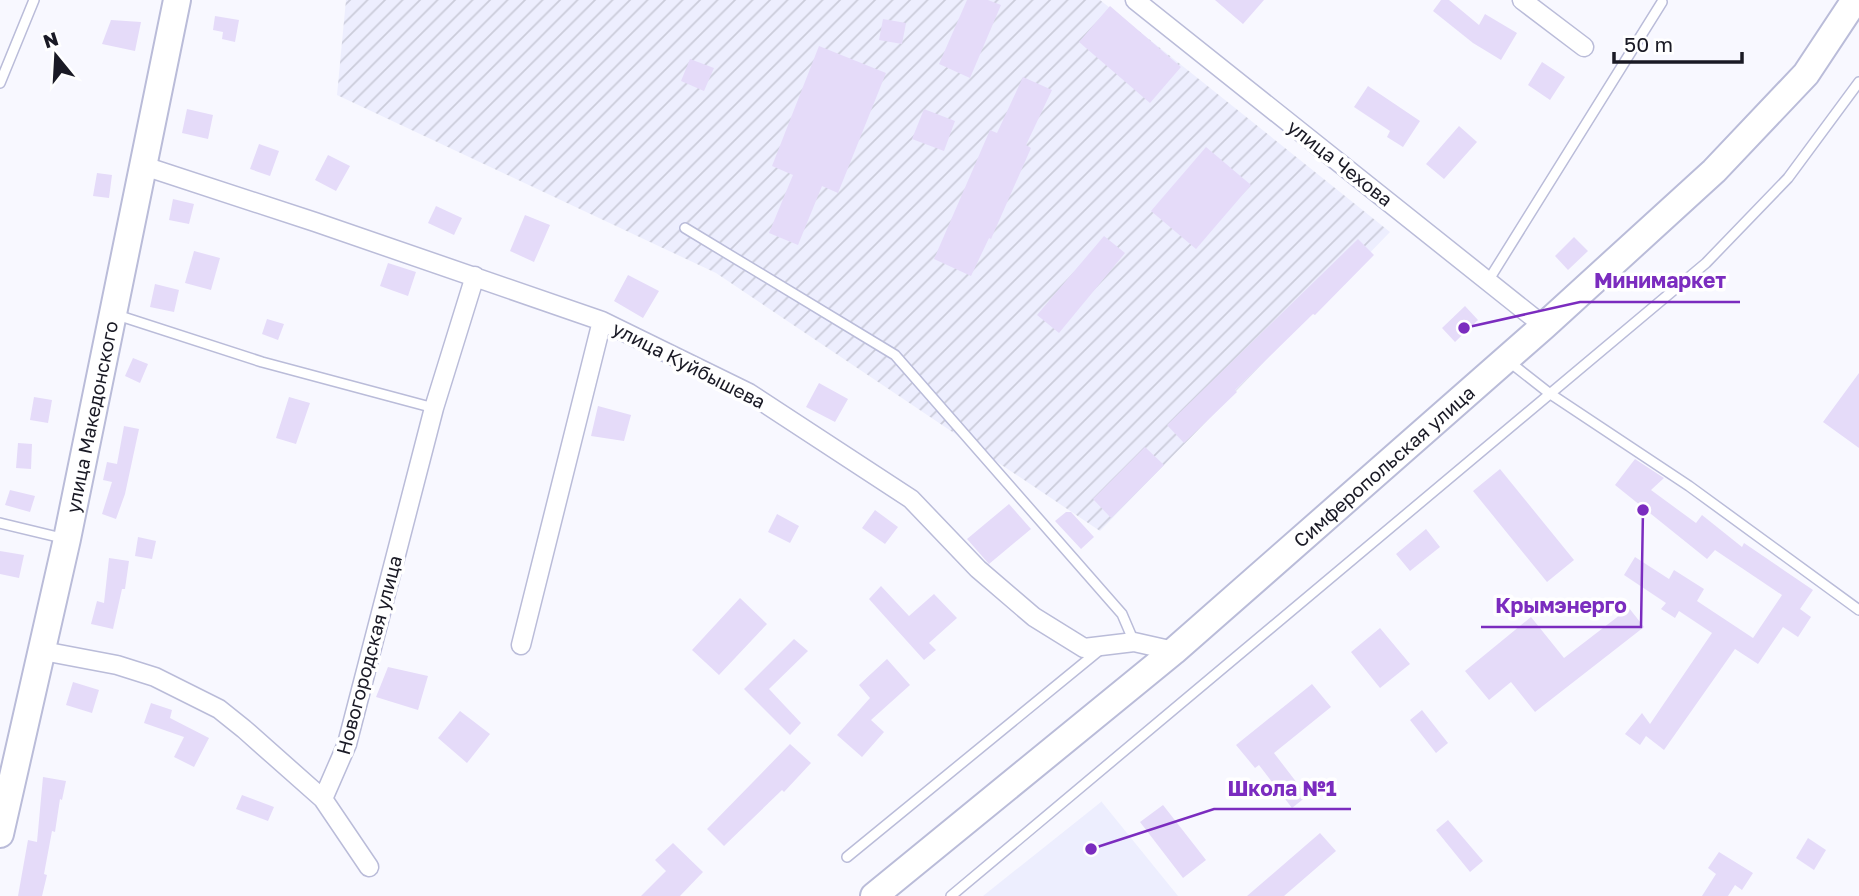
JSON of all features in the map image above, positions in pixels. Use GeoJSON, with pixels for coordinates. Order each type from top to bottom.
{"type":"FeatureCollection","features":[{"type":"Feature","properties":{"kind":"main road","name":"улица Македонского"},"geometry":{"type":"LineString","coordinates":[[0,834],[11,769],[43,650],[67,539],[177,0]]}},
{"type":"Feature","properties":{"kind":"main road","name":"Симферопольская улица"},"geometry":{"type":"LineString","coordinates":[[874,896],[1174,651],[1544,326],[1714,172],[1806,74],[1855,0]]}},
{"type":"Feature","properties":{"kind":"street","name":"улица Чехова"},"geometry":{"type":"LineString","coordinates":[[1135,0],[1544,326]]}},
{"type":"Feature","properties":{"kind":"street"},"geometry":{"type":"LineString","coordinates":[[1522,0],[1584,47]]}},
{"type":"Feature","properties":{"kind":"street","name":"улица Куйбышева"},"geometry":{"type":"LineString","coordinates":[[144,166],[602,321],[749,393],[911,499],[978,569],[1034,617],[1084,649],[1134,642],[1174,651]]}},
{"type":"Feature","properties":{"kind":"street","name":"Новогородская улица"},"geometry":{"type":"LineString","coordinates":[[323,799],[347,744],[434,408],[474,276]]}},
{"type":"Feature","properties":{"kind":"street"},"geometry":{"type":"LineString","coordinates":[[521,645],[602,321]]}},
{"type":"Feature","properties":{"kind":"street"},"geometry":{"type":"LineString","coordinates":[[43,650],[117,665],[155,677],[219,709],[323,799],[369,867]]}},
{"type":"Feature","properties":{"kind":"lane"},"geometry":{"type":"LineString","coordinates":[[0,83],[34,0]]}},
{"type":"Feature","properties":{"kind":"lane"},"geometry":{"type":"LineString","coordinates":[[1488,281],[1662,2]]}},
{"type":"Feature","properties":{"kind":"lane"},"geometry":{"type":"LineString","coordinates":[[951,896],[1706,263],[1788,178],[1859,82]]}},
{"type":"Feature","properties":{"kind":"lane"},"geometry":{"type":"LineString","coordinates":[[685,228],[895,355],[1122,614],[1134,642]]}},
{"type":"Feature","properties":{"kind":"lane"},"geometry":{"type":"LineString","coordinates":[[112,314],[262,362],[434,408]]}},
{"type":"Feature","properties":{"kind":"lane"},"geometry":{"type":"LineString","coordinates":[[1505,359],[1549,393],[1689,486],[1859,610]]}},
{"type":"Feature","properties":{"kind":"lane"},"geometry":{"type":"LineString","coordinates":[[0,523],[67,539]]}},
{"type":"Feature","properties":{"kind":"lane"},"geometry":{"type":"LineString","coordinates":[[847,857],[1104,646]]}},
{"type":"Feature","properties":{"kind":"shaded area"},"geometry":{"type":"Polygon","coordinates":[[[346,0],[1100,0],[1390,232],[1100,531],[716,273],[337,95],[346,0]]]}},
{"type":"Feature","properties":{"kind":"shaded area"},"geometry":{"type":"Polygon","coordinates":[[[1101,802],[1178,896],[983,896],[1101,802]]]}},
{"type":"Feature","properties":{"kind":"building"},"geometry":{"type":"Polygon","coordinates":[[[967,0],[988,0],[1001,5],[970,78],[939,64],[967,0]]]}},
{"type":"Feature","properties":{"kind":"building"},"geometry":{"type":"Polygon","coordinates":[[[1215,0],[1264,0],[1243,24],[1215,0]]]}},
{"type":"Feature","properties":{"kind":"building"},"geometry":{"type":"Polygon","coordinates":[[[1441,0],[1449,0],[1479,25],[1485,14],[1517,33],[1501,60],[1473,43],[1433,11],[1441,0]]]}},
{"type":"Feature","properties":{"kind":"building"},"geometry":{"type":"Polygon","coordinates":[[[1110,6],[1181,67],[1150,103],[1079,42],[1110,6]]]}},
{"type":"Feature","properties":{"kind":"building"},"geometry":{"type":"Polygon","coordinates":[[[215,16],[239,20],[235,42],[222,39],[223,32],[213,30],[215,16]]]}},
{"type":"Feature","properties":{"kind":"building"},"geometry":{"type":"Polygon","coordinates":[[[883,19],[906,23],[902,44],[879,40],[883,19]]]}},
{"type":"Feature","properties":{"kind":"building"},"geometry":{"type":"Polygon","coordinates":[[[111,20],[141,22],[135,51],[102,44],[111,20]]]}},
{"type":"Feature","properties":{"kind":"building"},"geometry":{"type":"Polygon","coordinates":[[[819,46],[886,73],[838,193],[822,186],[798,245],[769,233],[793,175],[772,166],[819,46]]]}},
{"type":"Feature","properties":{"kind":"building"},"geometry":{"type":"Polygon","coordinates":[[[690,59],[714,68],[704,91],[681,81],[690,59]]]}},
{"type":"Feature","properties":{"kind":"building"},"geometry":{"type":"Polygon","coordinates":[[[1542,62],[1565,77],[1550,100],[1528,85],[1542,62]]]}},
{"type":"Feature","properties":{"kind":"building"},"geometry":{"type":"Polygon","coordinates":[[[1023,77],[1052,90],[1026,145],[1031,148],[991,239],[989,238],[971,276],[934,259],[990,130],[997,133],[1023,77]]]}},
{"type":"Feature","properties":{"kind":"building"},"geometry":{"type":"Polygon","coordinates":[[[1368,86],[1420,121],[1403,147],[1387,137],[1390,131],[1354,107],[1368,86]]]}},
{"type":"Feature","properties":{"kind":"building"},"geometry":{"type":"Polygon","coordinates":[[[187,109],[213,115],[208,139],[182,133],[187,109]]]}},
{"type":"Feature","properties":{"kind":"building"},"geometry":{"type":"Polygon","coordinates":[[[924,109],[955,121],[944,151],[912,139],[924,109]]]}},
{"type":"Feature","properties":{"kind":"building"},"geometry":{"type":"Polygon","coordinates":[[[1459,126],[1477,142],[1444,179],[1426,164],[1459,126]]]}},
{"type":"Feature","properties":{"kind":"building"},"geometry":{"type":"Polygon","coordinates":[[[259,144],[279,151],[270,176],[250,169],[259,144]]]}},
{"type":"Feature","properties":{"kind":"building"},"geometry":{"type":"Polygon","coordinates":[[[1206,147],[1251,185],[1196,249],[1151,211],[1206,147]]]}},
{"type":"Feature","properties":{"kind":"building"},"geometry":{"type":"Polygon","coordinates":[[[328,155],[350,166],[336,191],[315,180],[328,155]]]}},
{"type":"Feature","properties":{"kind":"building"},"geometry":{"type":"Polygon","coordinates":[[[97,173],[112,175],[109,198],[93,196],[97,173]]]}},
{"type":"Feature","properties":{"kind":"building"},"geometry":{"type":"Polygon","coordinates":[[[173,199],[194,204],[189,224],[169,220],[173,199]]]}},
{"type":"Feature","properties":{"kind":"building"},"geometry":{"type":"Polygon","coordinates":[[[436,206],[462,218],[454,235],[428,223],[436,206]]]}},
{"type":"Feature","properties":{"kind":"building"},"geometry":{"type":"Polygon","coordinates":[[[525,215],[550,225],[534,262],[510,251],[525,215]]]}},
{"type":"Feature","properties":{"kind":"building"},"geometry":{"type":"Polygon","coordinates":[[[1104,236],[1125,253],[1059,333],[1037,315],[1104,236]]]}},
{"type":"Feature","properties":{"kind":"building"},"geometry":{"type":"Polygon","coordinates":[[[1574,237],[1588,251],[1568,270],[1555,256],[1574,237]]]}},
{"type":"Feature","properties":{"kind":"building"},"geometry":{"type":"Polygon","coordinates":[[[1358,239],[1374,255],[1184,443],[1167,425],[1358,239]]]}},
{"type":"Feature","properties":{"kind":"building"},"geometry":{"type":"Polygon","coordinates":[[[194,251],[220,258],[211,290],[185,283],[194,251]]]}},
{"type":"Feature","properties":{"kind":"building"},"geometry":{"type":"Polygon","coordinates":[[[388,263],[416,272],[408,296],[380,286],[388,263]]]}},
{"type":"Feature","properties":{"kind":"building"},"geometry":{"type":"Polygon","coordinates":[[[628,275],[659,291],[643,318],[614,301],[628,275]]]}},
{"type":"Feature","properties":{"kind":"building"},"geometry":{"type":"Polygon","coordinates":[[[155,284],[179,290],[174,312],[150,307],[155,284]]]}},
{"type":"Feature","properties":{"kind":"building"},"geometry":{"type":"Polygon","coordinates":[[[1465,306],[1478,320],[1455,342],[1442,328],[1465,306]]]}},
{"type":"Feature","properties":{"kind":"building"},"geometry":{"type":"Polygon","coordinates":[[[267,319],[284,324],[278,340],[262,334],[267,319]]]}},
{"type":"Feature","properties":{"kind":"building"},"geometry":{"type":"Polygon","coordinates":[[[133,358],[148,364],[140,383],[125,376],[133,358]]]}},
{"type":"Feature","properties":{"kind":"building"},"geometry":{"type":"Polygon","coordinates":[[[1859,373],[1859,448],[1823,422],[1859,373]]]}},
{"type":"Feature","properties":{"kind":"building"},"geometry":{"type":"Polygon","coordinates":[[[819,383],[848,399],[835,422],[806,407],[819,383]]]}},
{"type":"Feature","properties":{"kind":"building"},"geometry":{"type":"Polygon","coordinates":[[[34,397],[52,400],[48,423],[30,420],[34,397]]]}},
{"type":"Feature","properties":{"kind":"building"},"geometry":{"type":"Polygon","coordinates":[[[289,397],[310,403],[296,444],[276,438],[289,397]]]}},
{"type":"Feature","properties":{"kind":"building"},"geometry":{"type":"Polygon","coordinates":[[[598,406],[631,415],[624,441],[591,436],[598,406]]]}},
{"type":"Feature","properties":{"kind":"building"},"geometry":{"type":"Polygon","coordinates":[[[124,426],[139,429],[125,494],[116,519],[102,514],[112,482],[103,480],[107,462],[117,464],[124,426]]]}},
{"type":"Feature","properties":{"kind":"building"},"geometry":{"type":"Polygon","coordinates":[[[18,443],[32,444],[31,469],[16,468],[18,443]]]}},
{"type":"Feature","properties":{"kind":"building"},"geometry":{"type":"Polygon","coordinates":[[[1145,447],[1164,465],[1111,518],[1093,499],[1145,447]]]}},
{"type":"Feature","properties":{"kind":"building"},"geometry":{"type":"Polygon","coordinates":[[[1635,459],[1664,478],[1651,490],[1696,523],[1702,515],[1742,547],[1744,543],[1813,590],[1800,609],[1811,617],[1798,637],[1783,627],[1758,664],[1735,649],[1664,750],[1646,736],[1640,745],[1625,734],[1642,713],[1650,724],[1712,633],[1679,611],[1675,618],[1661,609],[1666,603],[1624,575],[1635,557],[1669,579],[1674,570],[1704,589],[1697,601],[1753,638],[1782,595],[1715,550],[1707,559],[1615,485],[1635,459]]]}},
{"type":"Feature","properties":{"kind":"building"},"geometry":{"type":"Polygon","coordinates":[[[1500,469],[1574,560],[1547,582],[1473,491],[1500,469]]]}},
{"type":"Feature","properties":{"kind":"building"},"geometry":{"type":"Polygon","coordinates":[[[10,490],[35,496],[30,512],[5,505],[10,490]]]}},
{"type":"Feature","properties":{"kind":"building"},"geometry":{"type":"Polygon","coordinates":[[[1009,504],[1031,529],[989,564],[967,539],[1009,504]]]}},
{"type":"Feature","properties":{"kind":"building"},"geometry":{"type":"Polygon","coordinates":[[[875,510],[898,527],[885,544],[862,528],[875,510]]]}},
{"type":"Feature","properties":{"kind":"building"},"geometry":{"type":"Polygon","coordinates":[[[1066,512],[1071,512],[1094,537],[1081,549],[1055,521],[1066,512]]]}},
{"type":"Feature","properties":{"kind":"building"},"geometry":{"type":"Polygon","coordinates":[[[777,514],[799,526],[790,543],[768,532],[777,514]]]}},
{"type":"Feature","properties":{"kind":"building"},"geometry":{"type":"Polygon","coordinates":[[[1426,529],[1440,547],[1410,571],[1396,554],[1426,529]]]}},
{"type":"Feature","properties":{"kind":"building"},"geometry":{"type":"Polygon","coordinates":[[[138,537],[156,541],[152,559],[135,556],[138,537]]]}},
{"type":"Feature","properties":{"kind":"building"},"geometry":{"type":"Polygon","coordinates":[[[0,551],[24,555],[19,578],[0,574],[0,551]]]}},
{"type":"Feature","properties":{"kind":"building"},"geometry":{"type":"Polygon","coordinates":[[[109,558],[129,561],[125,589],[122,589],[113,629],[91,624],[97,601],[104,603],[109,558]]]}},
{"type":"Feature","properties":{"kind":"building"},"geometry":{"type":"Polygon","coordinates":[[[881,586],[909,616],[934,594],[957,618],[929,643],[936,650],[924,660],[869,599],[881,586]]]}},
{"type":"Feature","properties":{"kind":"building"},"geometry":{"type":"Polygon","coordinates":[[[740,598],[767,624],[719,675],[692,650],[740,598]]]}},
{"type":"Feature","properties":{"kind":"building"},"geometry":{"type":"Polygon","coordinates":[[[1629,608],[1644,627],[1535,712],[1511,682],[1489,700],[1465,671],[1531,617],[1564,658],[1629,608]]]}},
{"type":"Feature","properties":{"kind":"building"},"geometry":{"type":"Polygon","coordinates":[[[1380,628],[1410,664],[1380,688],[1351,652],[1380,628]]]}},
{"type":"Feature","properties":{"kind":"building"},"geometry":{"type":"Polygon","coordinates":[[[794,639],[808,651],[769,689],[801,723],[790,735],[744,689],[794,639]]]}},
{"type":"Feature","properties":{"kind":"building"},"geometry":{"type":"Polygon","coordinates":[[[887,659],[910,685],[871,720],[884,732],[862,757],[837,735],[870,698],[859,685],[887,659]]]}},
{"type":"Feature","properties":{"kind":"building"},"geometry":{"type":"Polygon","coordinates":[[[388,667],[428,676],[418,710],[376,697],[388,667]]]}},
{"type":"Feature","properties":{"kind":"building"},"geometry":{"type":"Polygon","coordinates":[[[73,682],[99,690],[92,713],[66,705],[73,682]]]}},
{"type":"Feature","properties":{"kind":"building"},"geometry":{"type":"Polygon","coordinates":[[[1312,684],[1331,707],[1274,753],[1307,796],[1292,808],[1259,765],[1255,768],[1236,745],[1312,684]]]}},
{"type":"Feature","properties":{"kind":"building"},"geometry":{"type":"Polygon","coordinates":[[[151,703],[172,710],[170,718],[209,738],[194,767],[174,757],[184,737],[144,723],[151,703]]]}},
{"type":"Feature","properties":{"kind":"building"},"geometry":{"type":"Polygon","coordinates":[[[1422,710],[1448,743],[1436,753],[1410,720],[1422,710]]]}},
{"type":"Feature","properties":{"kind":"building"},"geometry":{"type":"Polygon","coordinates":[[[460,711],[490,734],[467,763],[438,738],[460,711]]]}},
{"type":"Feature","properties":{"kind":"building"},"geometry":{"type":"Polygon","coordinates":[[[790,744],[811,763],[784,792],[782,790],[724,846],[707,829],[790,744]]]}},
{"type":"Feature","properties":{"kind":"building"},"geometry":{"type":"Polygon","coordinates":[[[43,777],[66,781],[55,832],[52,831],[44,874],[47,875],[42,896],[18,896],[28,840],[37,842],[43,777]]]}},
{"type":"Feature","properties":{"kind":"building"},"geometry":{"type":"Polygon","coordinates":[[[242,795],[274,807],[268,821],[236,809],[242,795]]]}},
{"type":"Feature","properties":{"kind":"building"},"geometry":{"type":"Polygon","coordinates":[[[1163,805],[1206,860],[1183,878],[1140,822],[1163,805]]]}},
{"type":"Feature","properties":{"kind":"building"},"geometry":{"type":"Polygon","coordinates":[[[1448,820],[1483,861],[1470,872],[1436,830],[1448,820]]]}},
{"type":"Feature","properties":{"kind":"building"},"geometry":{"type":"Polygon","coordinates":[[[1320,833],[1336,851],[1284,896],[1247,896],[1320,833]]]}},
{"type":"Feature","properties":{"kind":"building"},"geometry":{"type":"Polygon","coordinates":[[[1808,838],[1826,850],[1814,870],[1796,858],[1808,838]]]}},
{"type":"Feature","properties":{"kind":"building"},"geometry":{"type":"Polygon","coordinates":[[[673,843],[703,872],[680,896],[641,896],[666,871],[655,860],[673,843]]]}},
{"type":"Feature","properties":{"kind":"building"},"geometry":{"type":"Polygon","coordinates":[[[1719,852],[1753,873],[1742,890],[1735,885],[1728,896],[1702,896],[1716,874],[1708,868],[1719,852]]]}},
{"type":"Feature","properties":{"kind":"place","name":"Минимаркет"},"geometry":{"type":"Point","coordinates":[1464,328]}},
{"type":"Feature","properties":{"kind":"place","name":"Крымэнерго"},"geometry":{"type":"Point","coordinates":[1643,510]}},
{"type":"Feature","properties":{"kind":"place","name":"Школа №1"},"geometry":{"type":"Point","coordinates":[1091,849]}}]}
